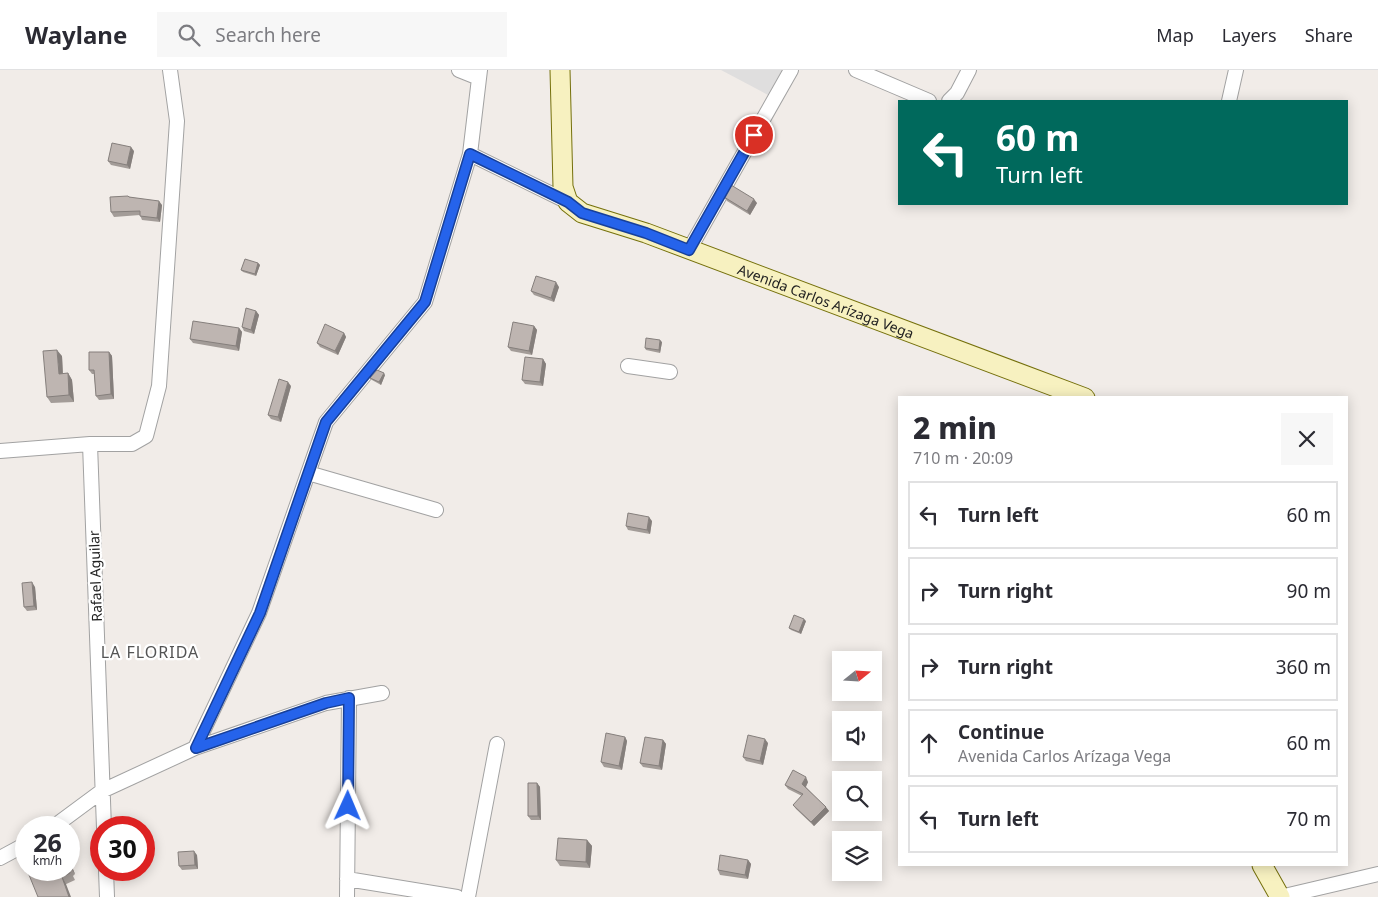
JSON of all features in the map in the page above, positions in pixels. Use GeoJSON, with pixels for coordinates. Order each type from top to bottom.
{"type":"FeatureCollection","features":[{"type":"Feature","properties":{"kind":"street"},"geometry":{"type":"LineString","coordinates":[[0,451],[90,444],[132,444],[146,436],[159,386],[178,121],[170,70]]}},
{"type":"Feature","properties":{"kind":"street"},"geometry":{"type":"LineString","coordinates":[[196,748],[260,613],[326,422],[425,302],[470,154],[479,74],[459,70]]}},
{"type":"Feature","properties":{"kind":"street"},"geometry":{"type":"LineString","coordinates":[[560,70],[563,187],[568,202]]}},
{"type":"Feature","properties":{"kind":"street"},"geometry":{"type":"LineString","coordinates":[[689,250],[792,70]]}},
{"type":"Feature","properties":{"kind":"street"},"geometry":{"type":"LineString","coordinates":[[856,70],[927,100]]}},
{"type":"Feature","properties":{"kind":"street"},"geometry":{"type":"LineString","coordinates":[[950,100],[957,93],[969,70]]}},
{"type":"Feature","properties":{"kind":"street"},"geometry":{"type":"LineString","coordinates":[[1229,100],[1236,70]]}},
{"type":"Feature","properties":{"kind":"street"},"geometry":{"type":"LineString","coordinates":[[470,154],[568,202]]}},
{"type":"Feature","properties":{"kind":"street","name":"Avenida Carlos Arízaga Vega"},"geometry":{"type":"LineString","coordinates":[[568,202],[582,213],[646,233],[1080,396]]}},
{"type":"Feature","properties":{"kind":"street"},"geometry":{"type":"LineString","coordinates":[[628,366],[670,372]]}},
{"type":"Feature","properties":{"kind":"street","name":"Rafael Aguilar"},"geometry":{"type":"LineString","coordinates":[[90,444],[103,816]]}},
{"type":"Feature","properties":{"kind":"street"},"geometry":{"type":"LineString","coordinates":[[308,473],[436,510]]}},
{"type":"Feature","properties":{"kind":"street"},"geometry":{"type":"LineString","coordinates":[[68,816],[102,791],[196,748],[326,703],[382,693]]}},
{"type":"Feature","properties":{"kind":"street"},"geometry":{"type":"LineString","coordinates":[[347,897],[349,698]]}},
{"type":"Feature","properties":{"kind":"street"},"geometry":{"type":"LineString","coordinates":[[468,897],[497,744]]}},
{"type":"Feature","properties":{"kind":"street"},"geometry":{"type":"LineString","coordinates":[[0,858],[15,850]]}},
{"type":"Feature","properties":{"kind":"street"},"geometry":{"type":"LineString","coordinates":[[1263,866],[1280,897],[1378,874]]}},
{"type":"Feature","properties":{"kind":"street"},"geometry":{"type":"LineString","coordinates":[[347,878],[457,897]]}},
{"type":"Feature","properties":{"kind":"street"},"geometry":{"type":"LineString","coordinates":[[106,881],[107,897]]}},
{"type":"Feature","properties":{"kind":"shaded area"},"geometry":{"type":"Polygon","coordinates":[[[721,70],[782,70],[768,95],[721,70]]]}},
{"type":"Feature","properties":{"kind":"building"},"geometry":{"type":"Polygon","coordinates":[[[112,143],[131,147],[127,165],[108,161],[112,143]]]}},
{"type":"Feature","properties":{"kind":"building"},"geometry":{"type":"Polygon","coordinates":[[[731,185],[754,199],[747,211],[724,197],[731,185]]]}},
{"type":"Feature","properties":{"kind":"building"},"geometry":{"type":"Polygon","coordinates":[[[128,196],[159,201],[157,218],[140,216],[140,211],[111,212],[110,197],[128,196]]]}},
{"type":"Feature","properties":{"kind":"building"},"geometry":{"type":"Polygon","coordinates":[[[245,259],[258,263],[255,274],[241,270],[245,259]]]}},
{"type":"Feature","properties":{"kind":"building"},"geometry":{"type":"Polygon","coordinates":[[[536,276],[556,282],[551,298],[531,291],[536,276]]]}},
{"type":"Feature","properties":{"kind":"building"},"geometry":{"type":"Polygon","coordinates":[[[246,308],[256,311],[251,330],[242,327],[246,308]]]}},
{"type":"Feature","properties":{"kind":"building"},"geometry":{"type":"Polygon","coordinates":[[[193,321],[239,328],[236,346],[190,339],[193,321]]]}},
{"type":"Feature","properties":{"kind":"building"},"geometry":{"type":"Polygon","coordinates":[[[513,322],[534,326],[529,351],[508,347],[513,322]]]}},
{"type":"Feature","properties":{"kind":"building"},"geometry":{"type":"Polygon","coordinates":[[[325,324],[344,333],[335,351],[317,343],[325,324]]]}},
{"type":"Feature","properties":{"kind":"building"},"geometry":{"type":"Polygon","coordinates":[[[646,338],[660,340],[659,350],[645,348],[646,338]]]}},
{"type":"Feature","properties":{"kind":"building"},"geometry":{"type":"Polygon","coordinates":[[[57,350],[59,374],[68,373],[69,395],[47,397],[43,351],[57,350]]]}},
{"type":"Feature","properties":{"kind":"building"},"geometry":{"type":"Polygon","coordinates":[[[89,352],[109,352],[111,394],[96,396],[94,370],[89,370],[89,352]]]}},
{"type":"Feature","properties":{"kind":"building"},"geometry":{"type":"Polygon","coordinates":[[[525,357],[543,359],[540,382],[522,380],[525,357]]]}},
{"type":"Feature","properties":{"kind":"building"},"geometry":{"type":"Polygon","coordinates":[[[377,370],[384,373],[379,382],[370,378],[377,370]]]}},
{"type":"Feature","properties":{"kind":"building"},"geometry":{"type":"Polygon","coordinates":[[[279,379],[288,382],[278,417],[268,415],[279,379]]]}},
{"type":"Feature","properties":{"kind":"building"},"geometry":{"type":"Polygon","coordinates":[[[628,513],[649,517],[647,530],[626,526],[628,513]]]}},
{"type":"Feature","properties":{"kind":"building"},"geometry":{"type":"Polygon","coordinates":[[[32,582],[34,606],[24,607],[22,583],[32,582]]]}},
{"type":"Feature","properties":{"kind":"building"},"geometry":{"type":"Polygon","coordinates":[[[794,615],[804,619],[799,632],[789,628],[794,615]]]}},
{"type":"Feature","properties":{"kind":"building"},"geometry":{"type":"Polygon","coordinates":[[[606,733],[625,737],[619,766],[601,762],[606,733]]]}},
{"type":"Feature","properties":{"kind":"building"},"geometry":{"type":"Polygon","coordinates":[[[748,735],[765,739],[760,761],[743,757],[748,735]]]}},
{"type":"Feature","properties":{"kind":"building"},"geometry":{"type":"Polygon","coordinates":[[[645,737],[663,740],[659,766],[640,763],[645,737]]]}},
{"type":"Feature","properties":{"kind":"building"},"geometry":{"type":"Polygon","coordinates":[[[793,770],[806,777],[802,784],[826,807],[811,822],[793,805],[803,794],[785,785],[793,770]]]}},
{"type":"Feature","properties":{"kind":"building"},"geometry":{"type":"Polygon","coordinates":[[[528,783],[537,783],[538,816],[528,816],[528,783]]]}},
{"type":"Feature","properties":{"kind":"building"},"geometry":{"type":"Polygon","coordinates":[[[558,838],[587,840],[586,862],[556,860],[558,838]]]}},
{"type":"Feature","properties":{"kind":"building"},"geometry":{"type":"Polygon","coordinates":[[[194,851],[195,865],[179,866],[178,852],[194,851]]]}},
{"type":"Feature","properties":{"kind":"building"},"geometry":{"type":"Polygon","coordinates":[[[720,855],[748,860],[745,875],[718,870],[720,855]]]}},
{"type":"Feature","properties":{"kind":"building"},"geometry":{"type":"Polygon","coordinates":[[[31,881],[63,881],[69,897],[38,897],[31,881]]]}},
{"type":"Feature","properties":{"kind":"district","name":"LA FLORIDA"},"geometry":{"type":"Point","coordinates":[150,652]}},
{"type":"Feature","properties":{"kind":"route"},"geometry":{"type":"LineString","coordinates":[[348,806],[349,698],[326,703],[196,748],[260,613],[326,422],[425,302],[470,154],[568,202],[582,213],[646,233],[689,250],[754,135]]}}]}
